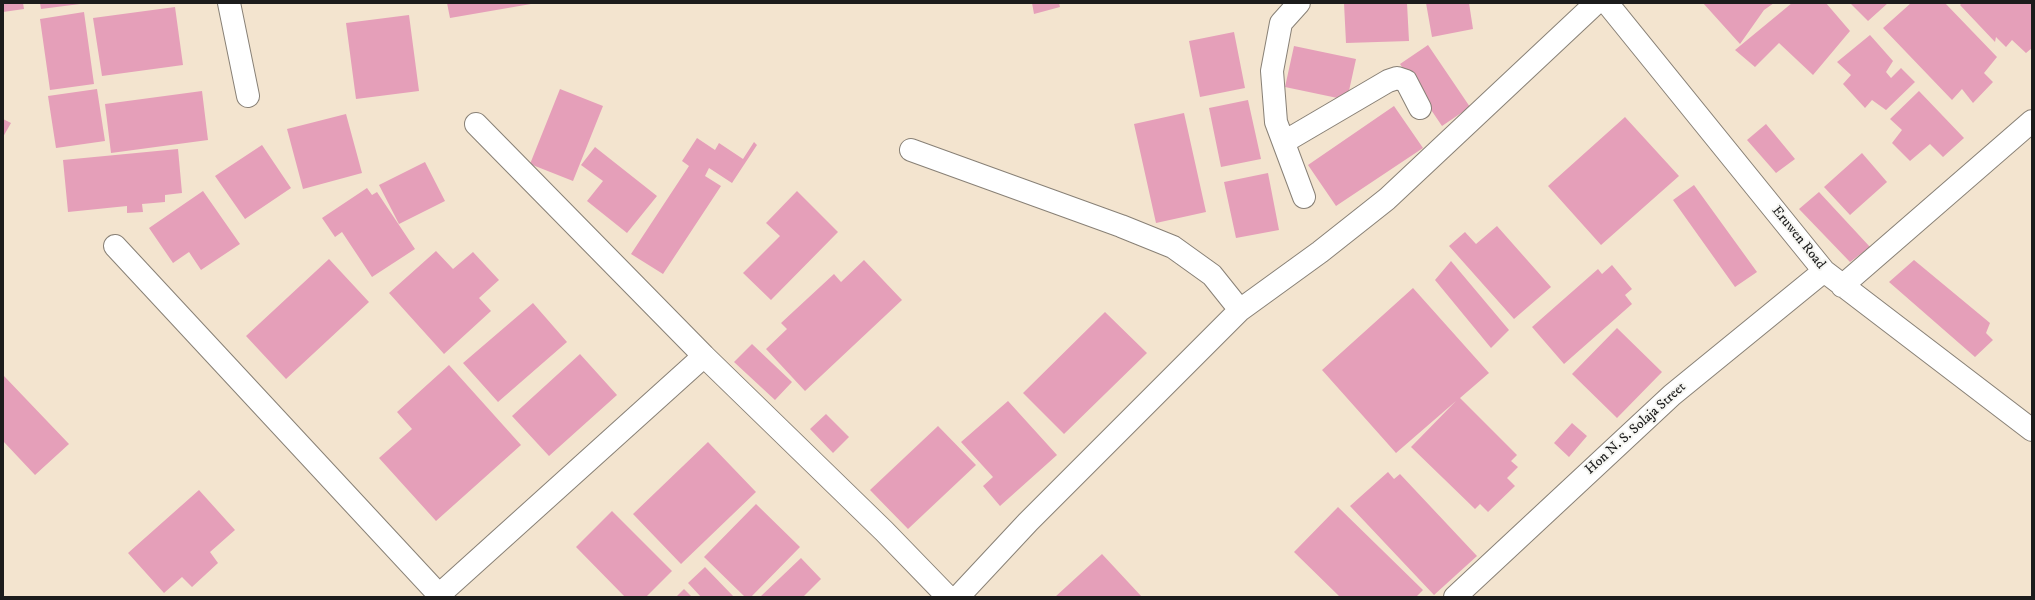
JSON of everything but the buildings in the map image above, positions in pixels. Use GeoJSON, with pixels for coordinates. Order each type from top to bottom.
{"type":"FeatureCollection","features":[{"type":"Feature","properties":{"kind":"street"},"geometry":{"type":"LineString","coordinates":[[229,3],[248,96]]}},
{"type":"Feature","properties":{"kind":"street"},"geometry":{"type":"LineString","coordinates":[[1299,3],[1281,23],[1272,71],[1276,122],[1304,197]]}},
{"type":"Feature","properties":{"kind":"street"},"geometry":{"type":"LineString","coordinates":[[958,597],[1033,517],[1240,310],[1320,252],[1387,198],[1596,3]]}},
{"type":"Feature","properties":{"kind":"street","name":"Eruwen Road"},"geometry":{"type":"LineString","coordinates":[[1616,6],[1824,271],[2032,430]]}},
{"type":"Feature","properties":{"kind":"street"},"geometry":{"type":"LineString","coordinates":[[1284,142],[1388,81],[1397,78],[1406,82],[1420,108]]}},
{"type":"Feature","properties":{"kind":"street"},"geometry":{"type":"LineString","coordinates":[[1842,286],[2032,121]]}},
{"type":"Feature","properties":{"kind":"street"},"geometry":{"type":"LineString","coordinates":[[476,124],[704,356],[884,531],[948,597]]}},
{"type":"Feature","properties":{"kind":"street"},"geometry":{"type":"LineString","coordinates":[[911,150],[1121,226],[1173,247],[1212,275],[1240,310]]}},
{"type":"Feature","properties":{"kind":"street"},"geometry":{"type":"LineString","coordinates":[[115,246],[440,596],[704,356]]}},
{"type":"Feature","properties":{"kind":"street","name":"Hon N. S. Solaja Street"},"geometry":{"type":"LineString","coordinates":[[1455,597],[1672,395],[1824,271]]}}]}
